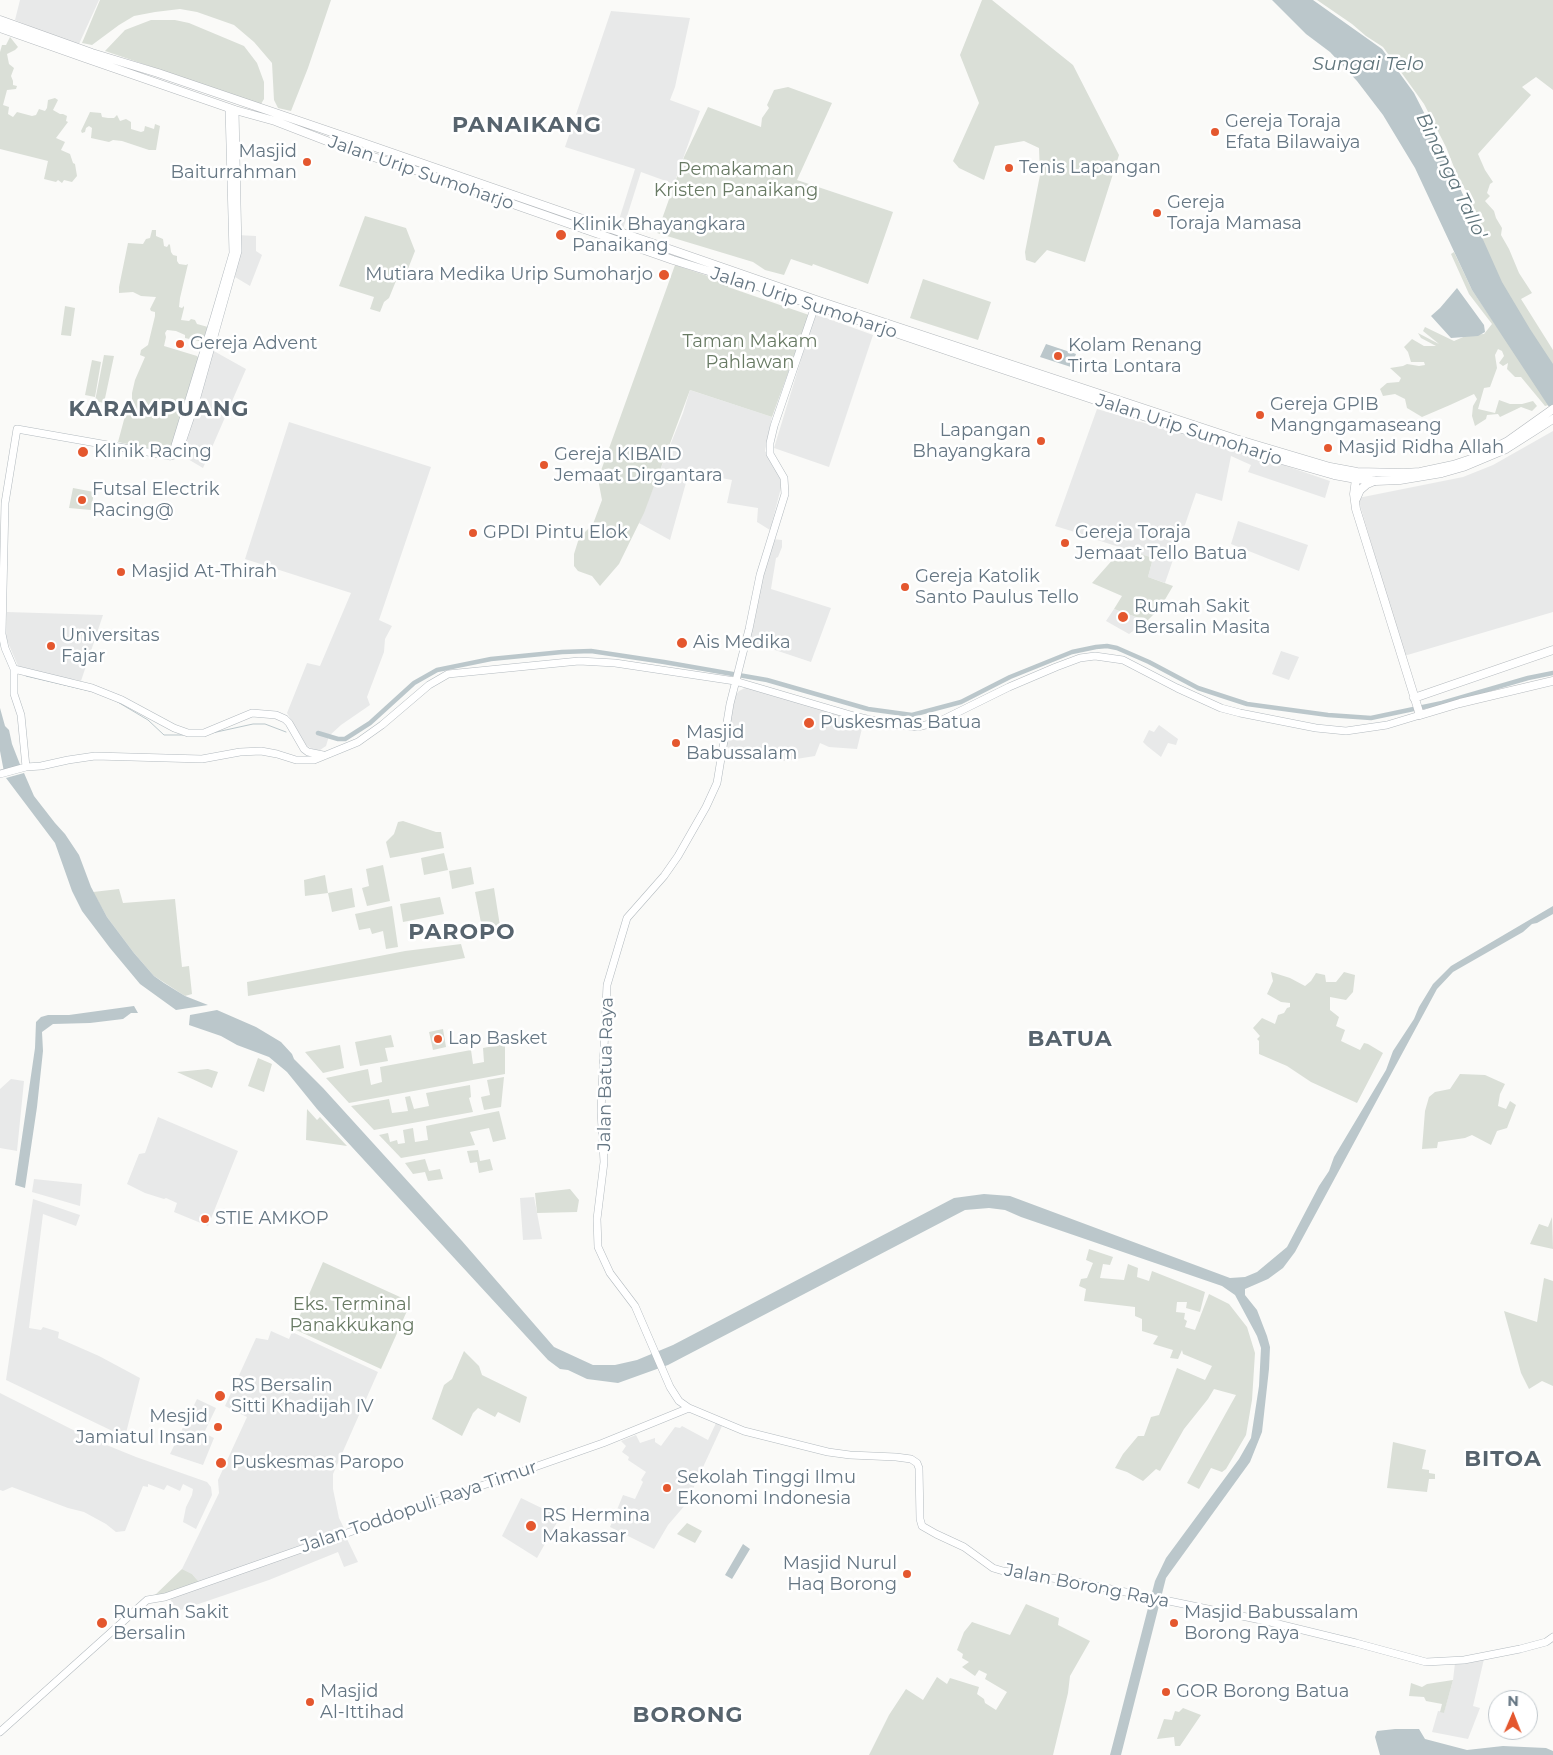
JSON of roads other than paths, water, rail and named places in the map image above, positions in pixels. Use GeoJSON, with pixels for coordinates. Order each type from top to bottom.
{"type":"FeatureCollection","features":[{"type":"Feature","properties":{"kind":"main road","name":"Jalan Urip Sumoharjo"},"geometry":{"type":"LineString","coordinates":[[0,20],[92,53],[158,73],[332,133],[673,260],[940,344]]}},
{"type":"Feature","properties":{"kind":"main road","name":"Jalan Urip Sumoharjo"},"geometry":{"type":"LineString","coordinates":[[0,28],[232,109],[275,121],[329,142],[428,170],[1200,431],[1335,472],[1376,478],[1453,465],[1474,458],[1508,441],[1551,414]]}},
{"type":"Feature","properties":{"kind":"main road"},"geometry":{"type":"LineString","coordinates":[[0,778],[24,772],[27,768],[21,715],[14,694],[14,672],[2,634],[5,503],[17,429],[170,456],[178,454],[201,370],[238,251],[232,109]]}},
{"type":"Feature","properties":{"kind":"main road"},"geometry":{"type":"LineString","coordinates":[[329,142],[332,133]]}},
{"type":"Feature","properties":{"kind":"main road","name":"Jalan Batua Raya"},"geometry":{"type":"LineString","coordinates":[[689,1408],[679,1401],[635,1306],[610,1273],[598,1247],[598,1219],[604,1162],[601,1111],[607,985],[627,918],[664,876],[703,814],[714,790],[732,692],[753,614],[762,565],[785,494],[784,478],[770,454],[770,443],[815,306]]}},
{"type":"Feature","properties":{"kind":"main road"},"geometry":{"type":"LineString","coordinates":[[1356,476],[1354,494],[1356,509],[1418,705]]}},
{"type":"Feature","properties":{"kind":"main road"},"geometry":{"type":"LineString","coordinates":[[1356,509],[1357,494],[1376,478]]}},
{"type":"Feature","properties":{"kind":"main road"},"geometry":{"type":"LineString","coordinates":[[4,773],[95,756],[202,760],[240,752],[261,751],[303,761],[314,760],[358,742],[382,725],[429,685],[450,674],[553,663],[590,661],[735,680],[854,716],[888,724],[917,727],[938,722],[1010,686],[1061,664],[1095,656],[1123,660],[1180,690],[1221,708],[1316,728],[1346,731],[1387,724],[1418,705],[1553,650]]}},
{"type":"Feature","properties":{"kind":"main road"},"geometry":{"type":"LineString","coordinates":[[14,672],[64,680],[92,688],[122,700],[174,728],[186,732],[204,732],[252,713],[276,715],[289,723],[304,749],[308,752],[323,755]]}},
{"type":"Feature","properties":{"kind":"main road"},"geometry":{"type":"LineString","coordinates":[[1418,705],[1452,705],[1553,681]]}},
{"type":"Feature","properties":{"kind":"main road"},"geometry":{"type":"LineString","coordinates":[[732,692],[750,685]]}},
{"type":"Feature","properties":{"kind":"main road","name":"Jalan Borong Raya"},"geometry":{"type":"LineString","coordinates":[[689,1408],[738,1429],[789,1443],[850,1455],[908,1458],[917,1463],[919,1468],[920,1519],[922,1526],[964,1547],[993,1568],[1000,1570],[1072,1581],[1302,1629],[1432,1663],[1464,1660],[1520,1649],[1546,1642],[1553,1637]]}},
{"type":"Feature","properties":{"kind":"main road","name":"Jalan Toddopuli Raya Timur"},"geometry":{"type":"LineString","coordinates":[[0,1732],[148,1600],[165,1598],[306,1546],[590,1447],[689,1408]]}},
{"type":"Feature","properties":{"kind":"water","name":"Sungai Telo"},"geometry":{"type":"Polygon","coordinates":[[[1272,0],[1313,0],[1382,49],[1414,93],[1443,150],[1502,282],[1553,364],[1553,413],[1472,290],[1415,168],[1383,115],[1357,81],[1330,52],[1306,34],[1272,0]]]}},
{"type":"Feature","properties":{"kind":"water"},"geometry":{"type":"Polygon","coordinates":[[[1457,288],[1484,325],[1485,332],[1478,336],[1451,338],[1431,316],[1457,288]]]}},
{"type":"Feature","properties":{"kind":"water","name":"Kolam Renang Tirta Lontara"},"geometry":{"type":"Polygon","coordinates":[[[1046,344],[1076,354],[1071,367],[1040,357],[1046,344]]]}},
{"type":"Feature","properties":{"kind":"water"},"geometry":{"type":"Polygon","coordinates":[[[0,708],[21,767],[4,772],[0,751],[0,708]]]}},
{"type":"Feature","properties":{"kind":"water"},"geometry":{"type":"Polygon","coordinates":[[[24,773],[34,796],[65,834],[79,855],[91,887],[107,917],[134,953],[154,976],[185,996],[208,1005],[176,1010],[140,984],[110,948],[82,911],[72,891],[55,843],[6,778],[24,773]]]}},
{"type":"Feature","properties":{"kind":"water"},"geometry":{"type":"Polygon","coordinates":[[[1553,906],[1553,914],[1532,924],[1523,932],[1453,972],[1437,989],[1295,1252],[1283,1268],[1268,1279],[1245,1289],[1245,1295],[1257,1310],[1270,1347],[1262,1432],[1250,1462],[1166,1578],[1121,1755],[1110,1755],[1155,1581],[1166,1558],[1239,1459],[1251,1438],[1259,1386],[1261,1348],[1257,1336],[1235,1295],[1222,1286],[1005,1210],[989,1208],[965,1210],[668,1365],[618,1383],[587,1379],[568,1370],[560,1369],[548,1360],[317,1109],[287,1072],[269,1057],[237,1045],[221,1036],[189,1025],[190,1015],[217,1010],[256,1027],[281,1042],[294,1059],[323,1088],[462,1241],[554,1347],[593,1365],[615,1365],[637,1360],[673,1345],[954,1198],[984,1194],[1010,1196],[1230,1278],[1245,1277],[1257,1272],[1287,1247],[1329,1171],[1334,1157],[1386,1070],[1393,1051],[1414,1019],[1433,984],[1451,966],[1553,906]]]}},
{"type":"Feature","properties":{"kind":"water"},"geometry":{"type":"Polygon","coordinates":[[[134,1006],[138,1013],[131,1013],[123,1019],[90,1023],[53,1024],[42,1032],[43,1051],[37,1107],[25,1188],[15,1185],[35,1048],[36,1022],[41,1017],[48,1015],[69,1015],[134,1006]]]}},
{"type":"Feature","properties":{"kind":"water"},"geometry":{"type":"Polygon","coordinates":[[[743,1544],[750,1549],[732,1579],[725,1575],[743,1544]]]}},
{"type":"Feature","properties":{"kind":"water"},"geometry":{"type":"Polygon","coordinates":[[[1419,1729],[1425,1739],[1467,1750],[1503,1746],[1546,1748],[1553,1751],[1553,1755],[1380,1755],[1375,1737],[1377,1731],[1419,1729]]]}},
{"type":"Feature","properties":{"kind":"waterway"},"geometry":{"type":"LineString","coordinates":[[318,733],[338,739],[345,739],[370,723],[414,683],[437,670],[491,659],[562,652],[591,651],[767,680],[868,709],[912,715],[961,702],[1010,677],[1072,652],[1107,646],[1117,648],[1149,662],[1198,688],[1247,704],[1328,715],[1371,718],[1442,703],[1528,678],[1553,673]]}},
{"type":"Feature","properties":{"kind":"waterway"},"geometry":{"type":"LineString","coordinates":[[26,676],[94,692]]}},
{"type":"Feature","properties":{"kind":"waterway"},"geometry":{"type":"LineString","coordinates":[[116,701],[148,720],[164,735],[183,735]]}},
{"type":"Feature","properties":{"kind":"waterway"},"geometry":{"type":"LineString","coordinates":[[212,733],[253,724],[265,724],[286,732]]}},
{"type":"Feature","properties":{"kind":"place","name":"Gereja Toraja Efata Bilawaiya"},"geometry":{"type":"Point","coordinates":[1215,132]}},
{"type":"Feature","properties":{"kind":"place","name":"Masjid Baiturrahman"},"geometry":{"type":"Point","coordinates":[307,162]}},
{"type":"Feature","properties":{"kind":"place","name":"Tenis Lapangan"},"geometry":{"type":"Point","coordinates":[1009,168]}},
{"type":"Feature","properties":{"kind":"place","name":"Gereja Toraja Mamasa"},"geometry":{"type":"Point","coordinates":[1157,213]}},
{"type":"Feature","properties":{"kind":"place","name":"Klinik Bhayangkara Panaikang"},"geometry":{"type":"Point","coordinates":[561,235]}},
{"type":"Feature","properties":{"kind":"place","name":"Mutiara Medika Urip Sumoharjo"},"geometry":{"type":"Point","coordinates":[664,275]}},
{"type":"Feature","properties":{"kind":"place","name":"Gereja Advent"},"geometry":{"type":"Point","coordinates":[180,344]}},
{"type":"Feature","properties":{"kind":"place","name":"Kolam Renang Tirta Lontara"},"geometry":{"type":"Point","coordinates":[1058,356]}},
{"type":"Feature","properties":{"kind":"place","name":"Gereja GPIB Mangngamaseang"},"geometry":{"type":"Point","coordinates":[1260,415]}},
{"type":"Feature","properties":{"kind":"place","name":"Lapangan Bhayangkara"},"geometry":{"type":"Point","coordinates":[1041,441]}},
{"type":"Feature","properties":{"kind":"place","name":"Masjid Ridha Allah"},"geometry":{"type":"Point","coordinates":[1328,448]}},
{"type":"Feature","properties":{"kind":"place","name":"Klinik Racing"},"geometry":{"type":"Point","coordinates":[83,452]}},
{"type":"Feature","properties":{"kind":"place","name":"Gereja KIBAID Jemaat Dirgantara"},"geometry":{"type":"Point","coordinates":[544,465]}},
{"type":"Feature","properties":{"kind":"place","name":"Futsal Electrik Racing@"},"geometry":{"type":"Point","coordinates":[82,500]}},
{"type":"Feature","properties":{"kind":"place","name":"GPDI Pintu Elok"},"geometry":{"type":"Point","coordinates":[473,533]}},
{"type":"Feature","properties":{"kind":"place","name":"Gereja Toraja Jemaat Tello Batua"},"geometry":{"type":"Point","coordinates":[1065,543]}},
{"type":"Feature","properties":{"kind":"place","name":"Masjid At-Thirah"},"geometry":{"type":"Point","coordinates":[121,572]}},
{"type":"Feature","properties":{"kind":"place","name":"Gereja Katolik Santo Paulus Tello"},"geometry":{"type":"Point","coordinates":[905,587]}},
{"type":"Feature","properties":{"kind":"place","name":"Rumah Sakit Bersalin Masita"},"geometry":{"type":"Point","coordinates":[1123,617]}},
{"type":"Feature","properties":{"kind":"place","name":"Ais Medika"},"geometry":{"type":"Point","coordinates":[682,643]}},
{"type":"Feature","properties":{"kind":"place","name":"Universitas Fajar"},"geometry":{"type":"Point","coordinates":[51,646]}},
{"type":"Feature","properties":{"kind":"place","name":"Puskesmas Batua"},"geometry":{"type":"Point","coordinates":[809,723]}},
{"type":"Feature","properties":{"kind":"place","name":"Masjid Babussalam"},"geometry":{"type":"Point","coordinates":[676,743]}},
{"type":"Feature","properties":{"kind":"place","name":"Lap Basket"},"geometry":{"type":"Point","coordinates":[438,1039]}},
{"type":"Feature","properties":{"kind":"place","name":"STIE AMKOP"},"geometry":{"type":"Point","coordinates":[205,1219]}},
{"type":"Feature","properties":{"kind":"place","name":"RS Bersalin Sitti Khadijah IV"},"geometry":{"type":"Point","coordinates":[220,1396]}},
{"type":"Feature","properties":{"kind":"place","name":"Mesjid Jamiatul Insan"},"geometry":{"type":"Point","coordinates":[218,1427]}},
{"type":"Feature","properties":{"kind":"place","name":"Puskesmas Paropo"},"geometry":{"type":"Point","coordinates":[221,1463]}},
{"type":"Feature","properties":{"kind":"place","name":"Sekolah Tinggi Ilmu Ekonomi Indonesia"},"geometry":{"type":"Point","coordinates":[667,1488]}},
{"type":"Feature","properties":{"kind":"place","name":"RS Hermina Makassar"},"geometry":{"type":"Point","coordinates":[531,1526]}},
{"type":"Feature","properties":{"kind":"place","name":"Masjid Nurul Haq Borong"},"geometry":{"type":"Point","coordinates":[907,1574]}},
{"type":"Feature","properties":{"kind":"place","name":"Rumah Sakit Bersalin"},"geometry":{"type":"Point","coordinates":[102,1623]}},
{"type":"Feature","properties":{"kind":"place","name":"Masjid Babussalam Borong Raya"},"geometry":{"type":"Point","coordinates":[1174,1623]}},
{"type":"Feature","properties":{"kind":"place","name":"GOR Borong Batua"},"geometry":{"type":"Point","coordinates":[1166,1692]}},
{"type":"Feature","properties":{"kind":"place","name":"Masjid Al-Ittihad"},"geometry":{"type":"Point","coordinates":[310,1702]}},
{"type":"Feature","properties":{"kind":"district","name":"PANAIKANG"},"geometry":{"type":"Point","coordinates":[527,126]}},
{"type":"Feature","properties":{"kind":"district","name":"KARAMPUANG"},"geometry":{"type":"Point","coordinates":[159,410]}},
{"type":"Feature","properties":{"kind":"district","name":"PAROPO"},"geometry":{"type":"Point","coordinates":[462,933]}},
{"type":"Feature","properties":{"kind":"district","name":"BATUA"},"geometry":{"type":"Point","coordinates":[1070,1040]}},
{"type":"Feature","properties":{"kind":"district","name":"BITOA"},"geometry":{"type":"Point","coordinates":[1503,1460]}},
{"type":"Feature","properties":{"kind":"district","name":"BORONG"},"geometry":{"type":"Point","coordinates":[688,1716]}},
{"type":"Feature","properties":{"kind":"park label","name":"Pemakaman Kristen Panaikang"},"geometry":{"type":"Point","coordinates":[736,180]}},
{"type":"Feature","properties":{"kind":"park label","name":"Taman Makam Pahlawan"},"geometry":{"type":"Point","coordinates":[750,352]}},
{"type":"Feature","properties":{"kind":"park label","name":"Eks. Terminal Panakkukang"},"geometry":{"type":"Point","coordinates":[352,1315]}},
{"type":"Feature","properties":{"kind":"water label","name":"Binanga Tallo'"},"geometry":{"type":"Point","coordinates":[1451,176]}}]}
